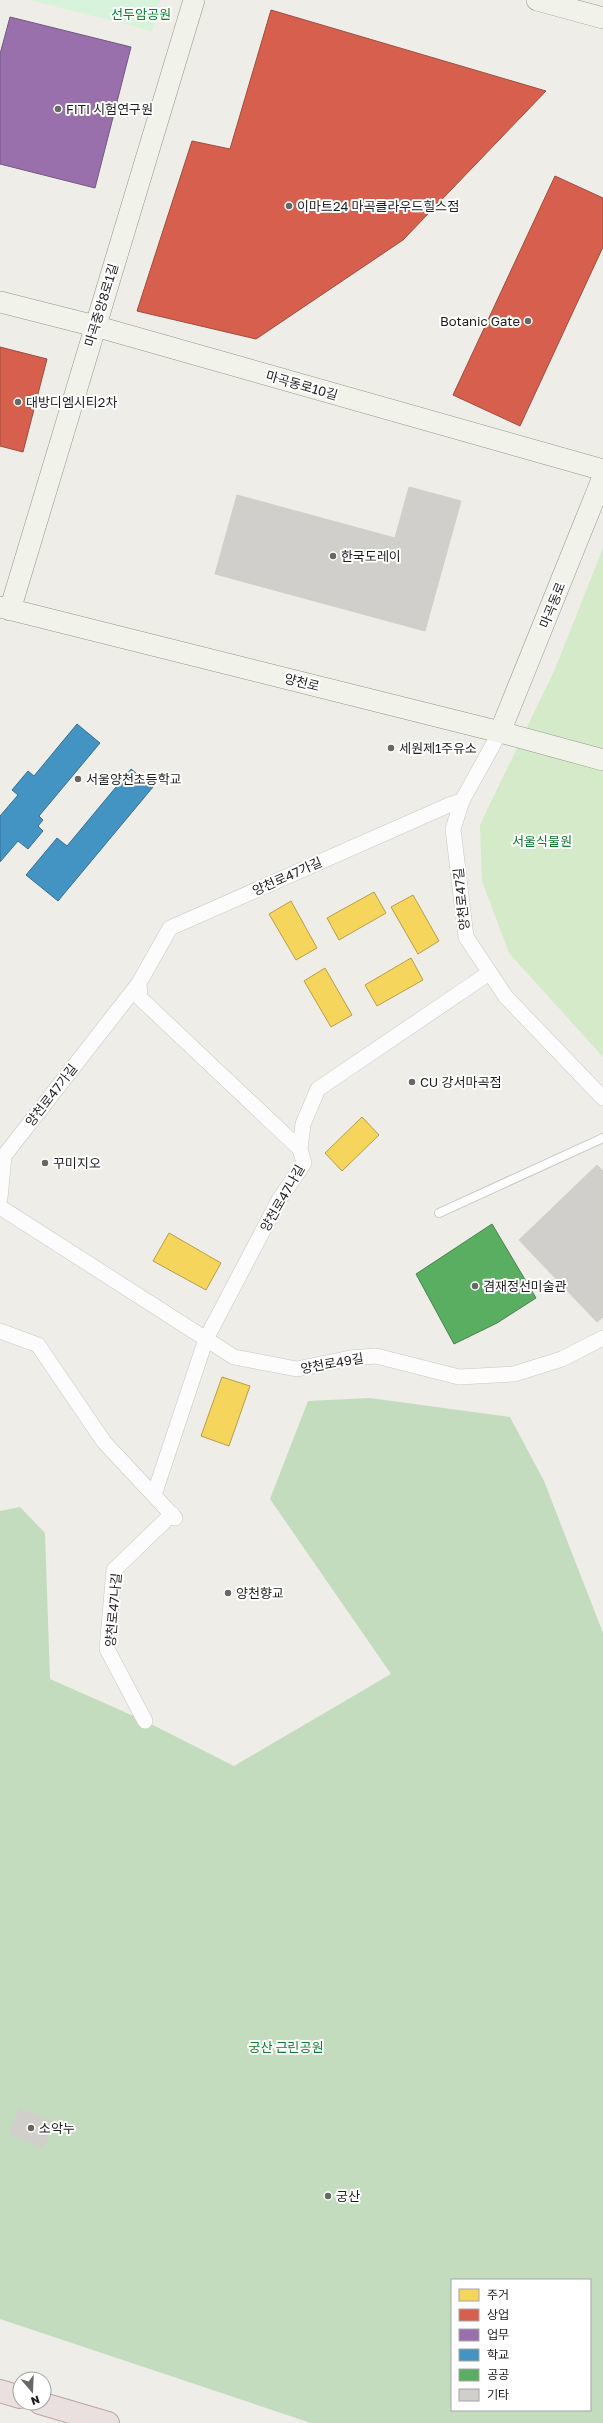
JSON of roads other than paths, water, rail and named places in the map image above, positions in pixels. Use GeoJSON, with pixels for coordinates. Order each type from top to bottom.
{"type":"FeatureCollection","features":[{"type":"Feature","properties":{"kind":"highway"},"geometry":{"type":"LineString","coordinates":[[0,2391],[12,2395]]}},
{"type":"Feature","properties":{"kind":"highway"},"geometry":{"type":"LineString","coordinates":[[52,2407],[108,2423]]}},
{"type":"Feature","properties":{"kind":"street","name":"마곡중앙8로1길"},"geometry":{"type":"LineString","coordinates":[[5,609],[194,0]]}},
{"type":"Feature","properties":{"kind":"street"},"geometry":{"type":"LineString","coordinates":[[538,0],[603,18]]}},
{"type":"Feature","properties":{"kind":"street","name":"마곡동로10길"},"geometry":{"type":"LineString","coordinates":[[0,302],[94,326],[603,470]]}},
{"type":"Feature","properties":{"kind":"street","name":"마곡동로"},"geometry":{"type":"LineString","coordinates":[[500,732],[603,477]]}},
{"type":"Feature","properties":{"kind":"street","name":"양천로"},"geometry":{"type":"LineString","coordinates":[[5,609],[500,732],[603,760]]}},
{"type":"Feature","properties":{"kind":"street","name":"양천로47길"},"geometry":{"type":"LineString","coordinates":[[500,732],[462,801],[454,829],[466,937],[506,997],[603,1098]]}},
{"type":"Feature","properties":{"kind":"street","name":"양천로47가길"},"geometry":{"type":"LineString","coordinates":[[0,1198],[4,1156],[139,983],[170,928],[449,805],[462,801]]}},
{"type":"Feature","properties":{"kind":"street","name":"양천로47나길"},"geometry":{"type":"LineString","coordinates":[[154,1495],[206,1339],[279,1200],[304,1163],[300,1149],[303,1124],[318,1089],[489,973]]}},
{"type":"Feature","properties":{"kind":"street"},"geometry":{"type":"LineString","coordinates":[[139,983],[140,998],[300,1149]]}},
{"type":"Feature","properties":{"kind":"street","name":"양천로49길"},"geometry":{"type":"LineString","coordinates":[[0,1207],[234,1357],[297,1370],[350,1358],[376,1356],[459,1377],[514,1374],[562,1359],[603,1338]]}},
{"type":"Feature","properties":{"kind":"street","name":"양천로47나길"},"geometry":{"type":"LineString","coordinates":[[0,1331],[38,1346],[104,1442],[173,1516],[114,1570],[107,1650],[145,1721]]}},
{"type":"Feature","properties":{"kind":"lane"},"geometry":{"type":"LineString","coordinates":[[439,1213],[603,1138]]}},
{"type":"Feature","properties":{"kind":"place","name":"FITI 시험연구원"},"geometry":{"type":"Point","coordinates":[58,109]}},
{"type":"Feature","properties":{"kind":"place","name":"이마트24 마곡클라우드힐스점"},"geometry":{"type":"Point","coordinates":[289,206]}},
{"type":"Feature","properties":{"kind":"place","name":"Botanic Gate"},"geometry":{"type":"Point","coordinates":[528,321]}},
{"type":"Feature","properties":{"kind":"place","name":"대방디엠시티2차"},"geometry":{"type":"Point","coordinates":[18,402]}},
{"type":"Feature","properties":{"kind":"place","name":"한국도레이"},"geometry":{"type":"Point","coordinates":[333,556]}},
{"type":"Feature","properties":{"kind":"place","name":"세원제1주유소"},"geometry":{"type":"Point","coordinates":[391,748]}},
{"type":"Feature","properties":{"kind":"place","name":"서울양천초등학교"},"geometry":{"type":"Point","coordinates":[78,779]}},
{"type":"Feature","properties":{"kind":"place","name":"CU 강서마곡점"},"geometry":{"type":"Point","coordinates":[412,1082]}},
{"type":"Feature","properties":{"kind":"place","name":"꾸미지오"},"geometry":{"type":"Point","coordinates":[45,1163]}},
{"type":"Feature","properties":{"kind":"place","name":"겸재정선미술관"},"geometry":{"type":"Point","coordinates":[475,1286]}},
{"type":"Feature","properties":{"kind":"place","name":"양천향교"},"geometry":{"type":"Point","coordinates":[228,1593]}},
{"type":"Feature","properties":{"kind":"place","name":"소악누"},"geometry":{"type":"Point","coordinates":[31,2128]}},
{"type":"Feature","properties":{"kind":"place","name":"궁산"},"geometry":{"type":"Point","coordinates":[328,2196]}},
{"type":"Feature","properties":{"kind":"park label","name":"선두암공원"},"geometry":{"type":"Point","coordinates":[141,14]}},
{"type":"Feature","properties":{"kind":"park label","name":"서울식물원"},"geometry":{"type":"Point","coordinates":[542,841]}},
{"type":"Feature","properties":{"kind":"park label","name":"궁산 근린공원"},"geometry":{"type":"Point","coordinates":[286,2047]}}]}
